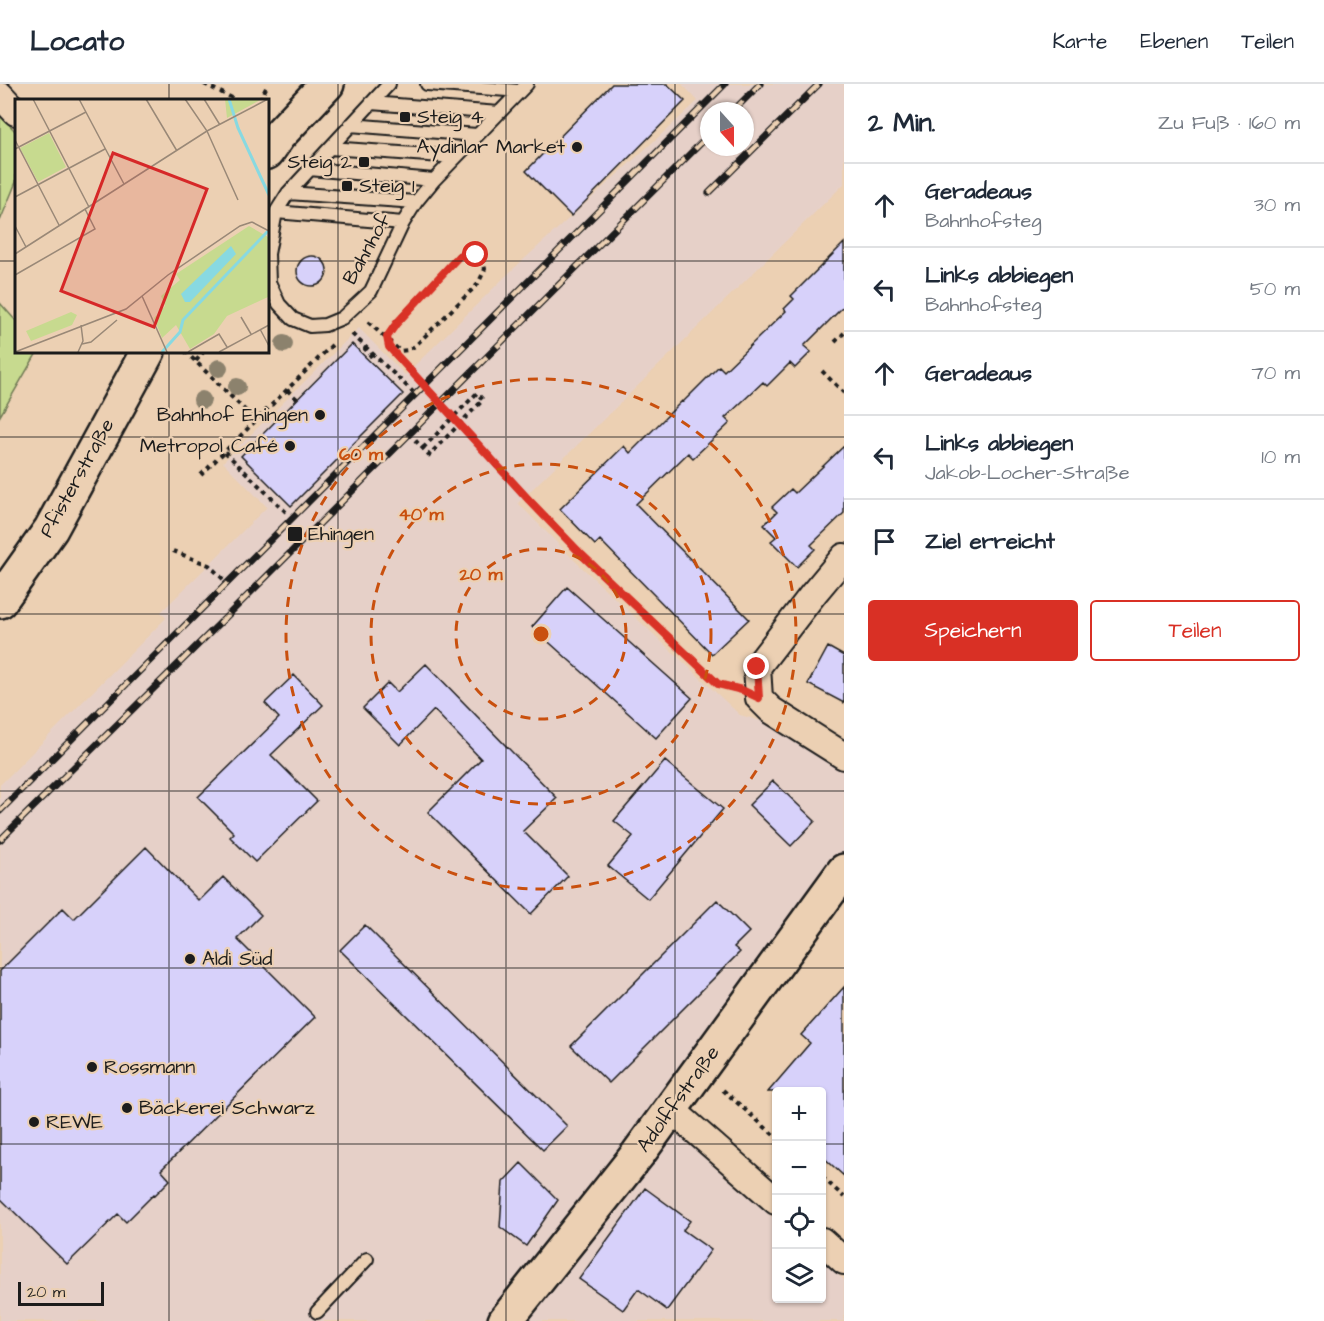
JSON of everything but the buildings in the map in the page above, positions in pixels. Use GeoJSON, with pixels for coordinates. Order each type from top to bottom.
{"type":"FeatureCollection","features":[{"type":"Feature","properties":{"kind":"street"},"geometry":{"type":"LineString","coordinates":[[268,151],[278,136],[327,84]]}},
{"type":"Feature","properties":{"kind":"street"},"geometry":{"type":"LineString","coordinates":[[0,95],[15,111]]}},
{"type":"Feature","properties":{"kind":"street","name":"Pfisterstraße"},"geometry":{"type":"LineString","coordinates":[[0,601],[51,529],[147,352]]}},
{"type":"Feature","properties":{"kind":"street"},"geometry":{"type":"LineString","coordinates":[[844,557],[757,667],[759,698],[771,710],[844,756]]}},
{"type":"Feature","properties":{"kind":"street","name":"Adolffstraße"},"geometry":{"type":"LineString","coordinates":[[505,1321],[638,1154],[844,871]]}},
{"type":"Feature","properties":{"kind":"street"},"geometry":{"type":"LineString","coordinates":[[671,1109],[772,1197]]}},
{"type":"Feature","properties":{"kind":"street"},"geometry":{"type":"LineString","coordinates":[[826,1245],[844,1261]]}},
{"type":"Feature","properties":{"kind":"lane","name":"Bahnhof"},"geometry":{"type":"LineString","coordinates":[[389,84],[309,169],[288,193],[276,212],[268,254],[269,282],[279,303],[293,319],[310,326],[325,325],[342,318],[371,291],[402,223],[416,202],[434,180],[524,87]]}},
{"type":"Feature","properties":{"kind":"lane"},"geometry":{"type":"LineString","coordinates":[[427,84],[524,87]]}},
{"type":"Feature","properties":{"kind":"lane"},"geometry":{"type":"LineString","coordinates":[[371,103],[499,113]]}},
{"type":"Feature","properties":{"kind":"lane"},"geometry":{"type":"LineString","coordinates":[[350,125],[477,135]]}},
{"type":"Feature","properties":{"kind":"lane"},"geometry":{"type":"LineString","coordinates":[[330,148],[456,157]]}},
{"type":"Feature","properties":{"kind":"lane"},"geometry":{"type":"LineString","coordinates":[[309,169],[434,180]]}},
{"type":"Feature","properties":{"kind":"lane"},"geometry":{"type":"LineString","coordinates":[[288,193],[416,202]]}},
{"type":"Feature","properties":{"kind":"lane"},"geometry":{"type":"LineString","coordinates":[[276,212],[402,223]]}},
{"type":"Feature","properties":{"kind":"lane"},"geometry":{"type":"LineString","coordinates":[[317,1312],[367,1259]]}},
{"type":"Feature","properties":{"kind":"path"},"geometry":{"type":"LineString","coordinates":[[204,84],[234,99]]}},
{"type":"Feature","properties":{"kind":"path"},"geometry":{"type":"LineString","coordinates":[[260,99],[268,84]]}},
{"type":"Feature","properties":{"kind":"path"},"geometry":{"type":"LineString","coordinates":[[361,316],[400,351],[408,350],[415,346],[478,284],[485,269],[483,260],[468,253],[459,256],[396,324],[387,337],[389,347],[582,555],[718,684],[742,690],[759,698]]}},
{"type":"Feature","properties":{"kind":"path"},"geometry":{"type":"LineString","coordinates":[[347,330],[413,392]]}},
{"type":"Feature","properties":{"kind":"path"},"geometry":{"type":"LineString","coordinates":[[835,342],[844,333]]}},
{"type":"Feature","properties":{"kind":"path"},"geometry":{"type":"LineString","coordinates":[[201,475],[334,343]]}},
{"type":"Feature","properties":{"kind":"path"},"geometry":{"type":"LineString","coordinates":[[366,346],[364,349],[371,355],[367,358]]}},
{"type":"Feature","properties":{"kind":"path"},"geometry":{"type":"LineString","coordinates":[[186,352],[256,421]]}},
{"type":"Feature","properties":{"kind":"path"},"geometry":{"type":"LineString","coordinates":[[196,361],[203,352]]}},
{"type":"Feature","properties":{"kind":"path"},"geometry":{"type":"LineString","coordinates":[[822,371],[844,393]]}},
{"type":"Feature","properties":{"kind":"path"},"geometry":{"type":"LineString","coordinates":[[287,390],[297,399]]}},
{"type":"Feature","properties":{"kind":"path"},"geometry":{"type":"LineString","coordinates":[[423,448],[477,393],[483,400],[429,454]]}},
{"type":"Feature","properties":{"kind":"path"},"geometry":{"type":"LineString","coordinates":[[415,440],[433,459]]}},
{"type":"Feature","properties":{"kind":"path"},"geometry":{"type":"LineString","coordinates":[[225,452],[289,515]]}},
{"type":"Feature","properties":{"kind":"path"},"geometry":{"type":"LineString","coordinates":[[174,551],[205,562],[224,580]]}},
{"type":"Feature","properties":{"kind":"path"},"geometry":{"type":"LineString","coordinates":[[698,1072],[718,1086],[772,1133]]}},
{"type":"Feature","properties":{"kind":"path"},"geometry":{"type":"LineString","coordinates":[[826,1181],[844,1197]]}},
{"type":"Feature","properties":{"kind":"shaded area"},"geometry":{"type":"Polygon","coordinates":[[[682,84],[844,84],[844,184],[518,503],[573,559],[740,715],[811,735],[844,756],[844,871],[675,1120],[677,1134],[772,1217],[772,1303],[826,1303],[826,1264],[844,1280],[844,1321],[0,1321],[0,785],[166,618],[161,612],[267,507],[223,462],[359,328],[405,375],[510,272],[698,101],[682,84]]]}},
{"type":"Feature","properties":{"kind":"green space"},"geometry":{"type":"Polygon","coordinates":[[[0,115],[15,131],[15,184],[0,221],[0,115]]]}},
{"type":"Feature","properties":{"kind":"green space"},"geometry":{"type":"Polygon","coordinates":[[[0,303],[15,320],[15,352],[37,352],[0,416],[0,303]]]}},
{"type":"Feature","properties":{"kind":"railway"},"geometry":{"type":"LineString","coordinates":[[0,811],[725,84]]}},
{"type":"Feature","properties":{"kind":"railway"},"geometry":{"type":"LineString","coordinates":[[742,102],[760,84]]}},
{"type":"Feature","properties":{"kind":"railway"},"geometry":{"type":"LineString","coordinates":[[709,193],[819,84]]}},
{"type":"Feature","properties":{"kind":"railway"},"geometry":{"type":"LineString","coordinates":[[0,840],[700,144]]}},
{"type":"Feature","properties":{"kind":"place","name":"Steig 4"},"geometry":{"type":"Point","coordinates":[405,117]}},
{"type":"Feature","properties":{"kind":"place","name":"Aydinlar Market"},"geometry":{"type":"Point","coordinates":[577,147]}},
{"type":"Feature","properties":{"kind":"place","name":"Steig 2"},"geometry":{"type":"Point","coordinates":[364,162]}},
{"type":"Feature","properties":{"kind":"place","name":"Steig 1"},"geometry":{"type":"Point","coordinates":[347,186]}},
{"type":"Feature","properties":{"kind":"place","name":"Bahnhof Ehingen"},"geometry":{"type":"Point","coordinates":[320,415]}},
{"type":"Feature","properties":{"kind":"place","name":"Metropol Café"},"geometry":{"type":"Point","coordinates":[290,446]}},
{"type":"Feature","properties":{"kind":"place","name":"Ehingen"},"geometry":{"type":"Point","coordinates":[295,534]}},
{"type":"Feature","properties":{"kind":"place","name":"Aldi Süd"},"geometry":{"type":"Point","coordinates":[190,959]}},
{"type":"Feature","properties":{"kind":"place","name":"Rossmann"},"geometry":{"type":"Point","coordinates":[92,1067]}},
{"type":"Feature","properties":{"kind":"place","name":"Bäckerei Schwarz"},"geometry":{"type":"Point","coordinates":[127,1108]}},
{"type":"Feature","properties":{"kind":"place","name":"REWE"},"geometry":{"type":"Point","coordinates":[34,1122]}},
{"type":"Feature","properties":{"kind":"route"},"geometry":{"type":"LineString","coordinates":[[476,255],[468,253],[459,256],[396,324],[387,337],[389,347],[582,555],[718,684],[742,690],[759,698],[757,667]]}}]}
